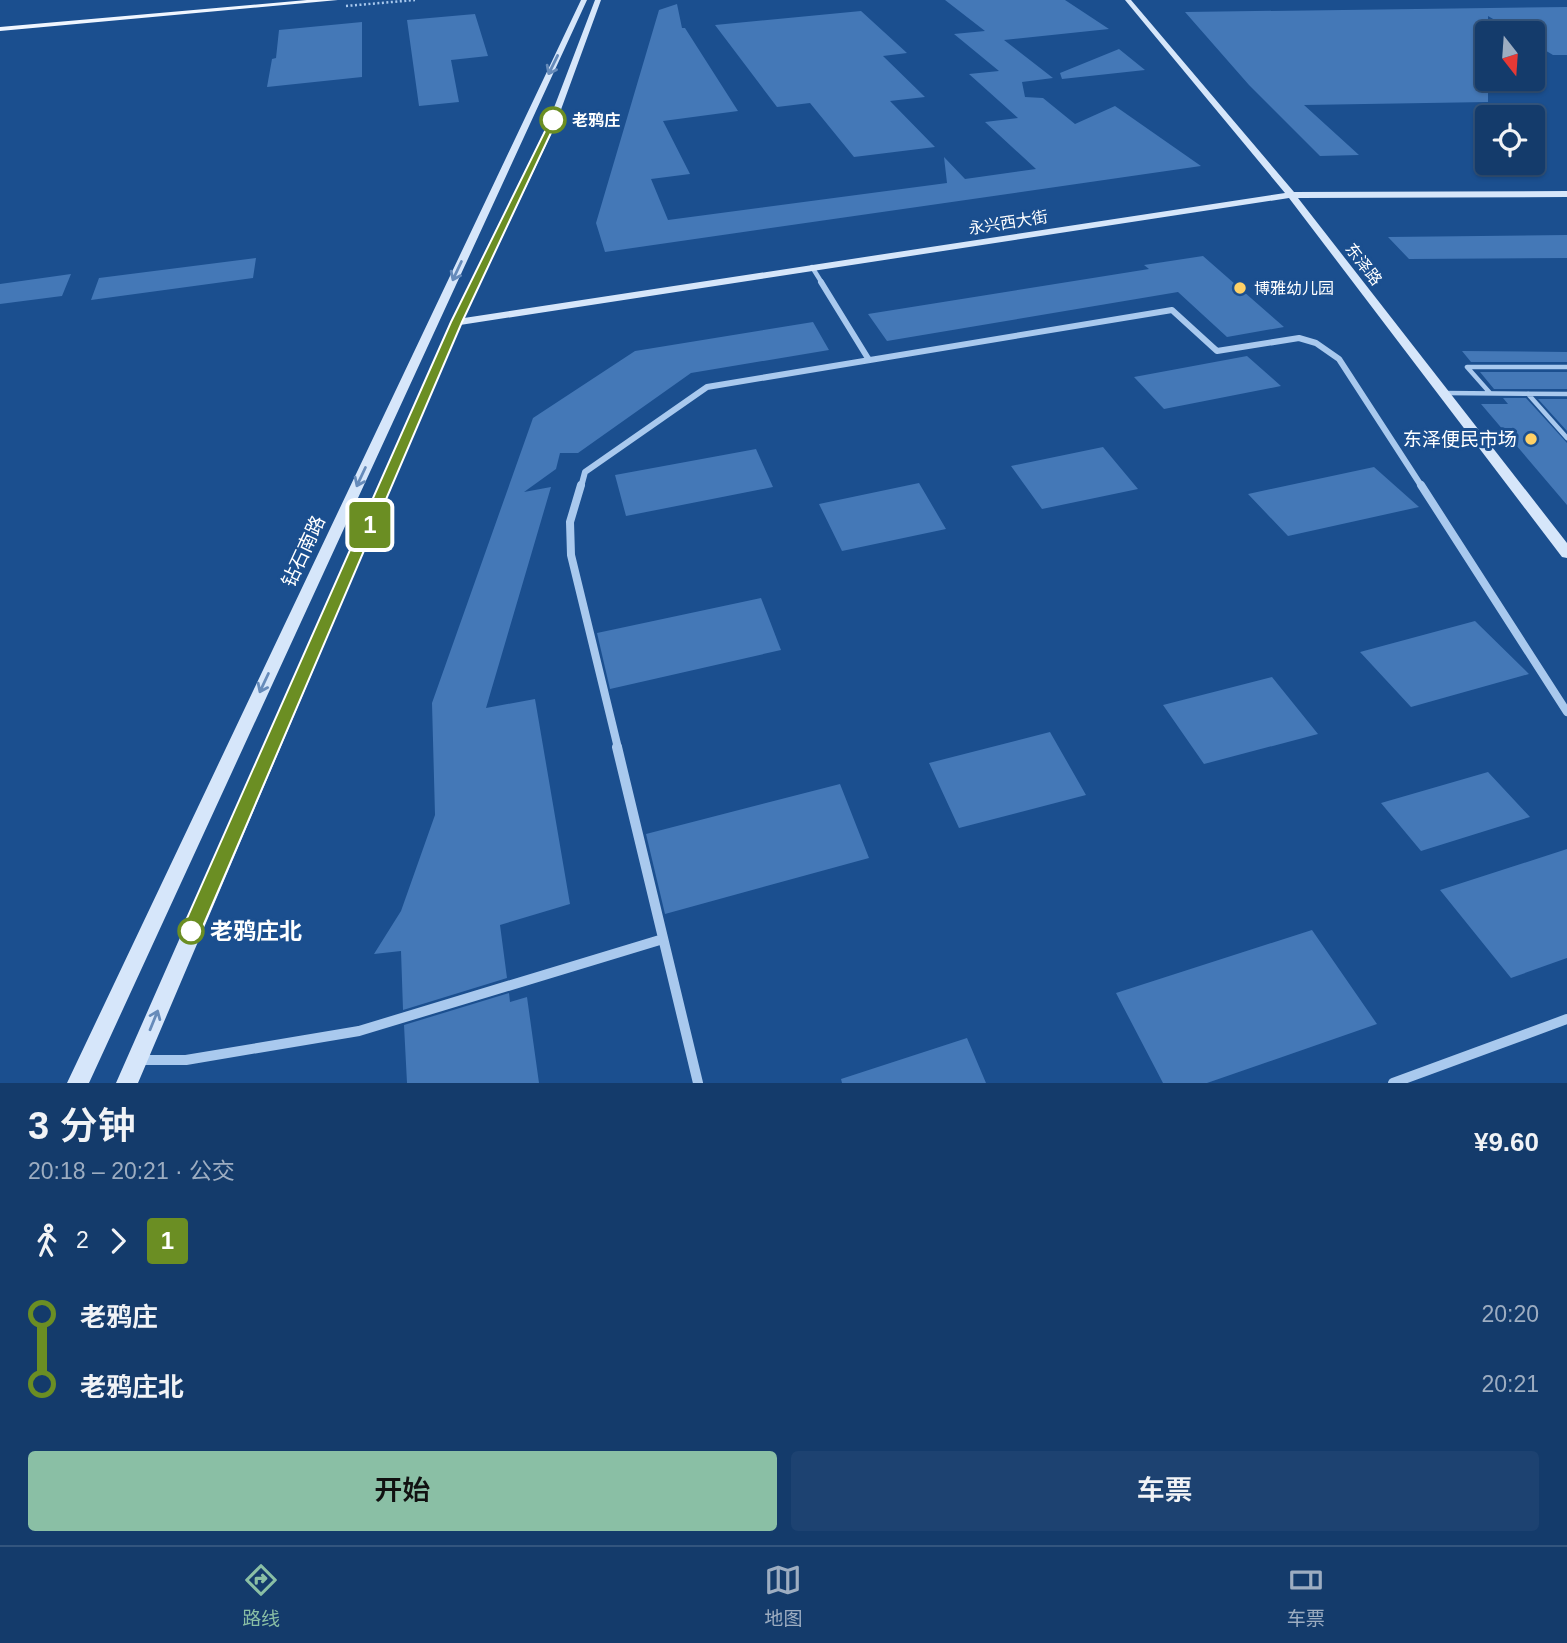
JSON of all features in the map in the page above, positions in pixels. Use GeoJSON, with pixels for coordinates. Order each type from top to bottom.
{"type":"FeatureCollection","features":[{"type":"Feature","properties":{"kind":"main road"},"geometry":{"type":"LineString","coordinates":[[0,22],[261,0]]}},
{"type":"Feature","properties":{"kind":"main road"},"geometry":{"type":"LineString","coordinates":[[0,29],[334,0]]}},
{"type":"Feature","properties":{"kind":"main road"},"geometry":{"type":"LineString","coordinates":[[127,1083],[456,322],[551,126],[598,0]]}},
{"type":"Feature","properties":{"kind":"main road","name":"东泽路"},"geometry":{"type":"LineString","coordinates":[[1128,0],[1291,195],[1567,553]]}},
{"type":"Feature","properties":{"kind":"main road","name":"钻石南路"},"geometry":{"type":"LineString","coordinates":[[78,1083],[582,1]]}},
{"type":"Feature","properties":{"kind":"main road","name":"永兴西大街"},"geometry":{"type":"LineString","coordinates":[[456,322],[1291,195],[1567,194]]}},
{"type":"Feature","properties":{"kind":"street"},"geometry":{"type":"LineString","coordinates":[[812,267],[869,360]]}},
{"type":"Feature","properties":{"kind":"street"},"geometry":{"type":"LineString","coordinates":[[698,1083],[571,555],[570,522],[585,472],[707,387],[1172,310],[1217,351],[1299,338],[1316,343],[1339,359],[1567,712]]}},
{"type":"Feature","properties":{"kind":"street"},"geometry":{"type":"LineString","coordinates":[[137,1060],[186,1060],[359,1031],[663,939]]}},
{"type":"Feature","properties":{"kind":"street"},"geometry":{"type":"LineString","coordinates":[[1393,1083],[1567,1019]]}},
{"type":"Feature","properties":{"kind":"lane"},"geometry":{"type":"LineString","coordinates":[[1490,393],[1467,367],[1567,367]]}},
{"type":"Feature","properties":{"kind":"lane"},"geometry":{"type":"LineString","coordinates":[[1443,393],[1567,394]]}},
{"type":"Feature","properties":{"kind":"lane"},"geometry":{"type":"LineString","coordinates":[[1528,394],[1567,438]]}},
{"type":"Feature","properties":{"kind":"building"},"geometry":{"type":"Polygon","coordinates":[[[945,0],[1065,0],[1109,29],[1004,40],[1053,78],[1022,82],[1025,97],[1043,98],[1075,124],[1115,106],[1201,166],[605,252],[596,223],[659,10],[677,4],[682,28],[685,28],[738,111],[663,121],[690,174],[651,179],[668,220],[947,183],[944,157],[965,179],[1036,169],[985,122],[1018,118],[969,74],[999,71],[954,34],[985,31],[945,0]]]}},
{"type":"Feature","properties":{"kind":"building"},"geometry":{"type":"Polygon","coordinates":[[[1567,7],[1567,55],[1553,55],[1545,50],[1545,21],[1497,21],[1488,16],[1488,21],[1475,21],[1475,91],[1488,91],[1488,102],[1304,105],[1359,155],[1320,156],[1249,85],[1185,12],[1567,7]]]}},
{"type":"Feature","properties":{"kind":"building"},"geometry":{"type":"Polygon","coordinates":[[[861,11],[907,53],[883,56],[925,97],[890,101],[935,147],[854,157],[810,103],[777,107],[715,25],[861,11]]]}},
{"type":"Feature","properties":{"kind":"building"},"geometry":{"type":"Polygon","coordinates":[[[475,14],[488,56],[451,60],[459,102],[419,106],[407,20],[475,14]]]}},
{"type":"Feature","properties":{"kind":"building"},"geometry":{"type":"Polygon","coordinates":[[[362,22],[362,77],[267,87],[272,59],[276,58],[279,30],[362,22]]]}},
{"type":"Feature","properties":{"kind":"building"},"geometry":{"type":"Polygon","coordinates":[[[1119,49],[1145,70],[1062,79],[1060,73],[1119,49]]]}},
{"type":"Feature","properties":{"kind":"building"},"geometry":{"type":"Polygon","coordinates":[[[1567,235],[1567,258],[1409,259],[1388,237],[1567,235]]]}},
{"type":"Feature","properties":{"kind":"building"},"geometry":{"type":"Polygon","coordinates":[[[1203,256],[1284,327],[1227,337],[1178,292],[887,341],[868,314],[1149,269],[1144,265],[1203,256]]]}},
{"type":"Feature","properties":{"kind":"building"},"geometry":{"type":"Polygon","coordinates":[[[256,258],[253,278],[91,300],[99,278],[256,258]]]}},
{"type":"Feature","properties":{"kind":"building"},"geometry":{"type":"Polygon","coordinates":[[[71,274],[62,296],[0,304],[0,284],[71,274]]]}},
{"type":"Feature","properties":{"kind":"building"},"geometry":{"type":"Polygon","coordinates":[[[813,322],[829,350],[691,373],[578,453],[560,453],[556,469],[524,492],[551,487],[486,708],[535,699],[570,904],[500,925],[507,978],[403,1010],[401,951],[374,954],[401,911],[435,815],[432,703],[533,418],[635,351],[813,322]]]}},
{"type":"Feature","properties":{"kind":"building"},"geometry":{"type":"Polygon","coordinates":[[[1462,351],[1567,352],[1567,362],[1471,362],[1462,351]]]}},
{"type":"Feature","properties":{"kind":"building"},"geometry":{"type":"Polygon","coordinates":[[[1247,356],[1281,386],[1164,409],[1134,377],[1247,356]]]}},
{"type":"Feature","properties":{"kind":"building"},"geometry":{"type":"Polygon","coordinates":[[[1480,372],[1567,372],[1567,389],[1494,389],[1480,372]]]}},
{"type":"Feature","properties":{"kind":"building"},"geometry":{"type":"Polygon","coordinates":[[[1503,398],[1526,398],[1567,443],[1567,505],[1481,404],[1508,404],[1503,398]]]}},
{"type":"Feature","properties":{"kind":"building"},"geometry":{"type":"Polygon","coordinates":[[[1538,399],[1567,399],[1567,431],[1538,399]]]}},
{"type":"Feature","properties":{"kind":"building"},"geometry":{"type":"Polygon","coordinates":[[[1103,447],[1138,489],[1042,509],[1011,466],[1103,447]]]}},
{"type":"Feature","properties":{"kind":"building"},"geometry":{"type":"Polygon","coordinates":[[[756,449],[773,487],[626,516],[615,475],[756,449]]]}},
{"type":"Feature","properties":{"kind":"building"},"geometry":{"type":"Polygon","coordinates":[[[1374,467],[1419,507],[1288,536],[1248,494],[1374,467]]]}},
{"type":"Feature","properties":{"kind":"building"},"geometry":{"type":"Polygon","coordinates":[[[919,483],[946,529],[842,551],[819,504],[919,483]]]}},
{"type":"Feature","properties":{"kind":"building"},"geometry":{"type":"Polygon","coordinates":[[[761,598],[781,650],[610,689],[597,633],[761,598]]]}},
{"type":"Feature","properties":{"kind":"building"},"geometry":{"type":"Polygon","coordinates":[[[1475,621],[1529,674],[1411,707],[1360,652],[1475,621]]]}},
{"type":"Feature","properties":{"kind":"building"},"geometry":{"type":"Polygon","coordinates":[[[1272,677],[1318,734],[1204,764],[1163,705],[1272,677]]]}},
{"type":"Feature","properties":{"kind":"building"},"geometry":{"type":"Polygon","coordinates":[[[1050,732],[1086,795],[959,828],[929,763],[1050,732]]]}},
{"type":"Feature","properties":{"kind":"building"},"geometry":{"type":"Polygon","coordinates":[[[1488,772],[1530,817],[1421,851],[1381,803],[1488,772]]]}},
{"type":"Feature","properties":{"kind":"building"},"geometry":{"type":"Polygon","coordinates":[[[840,784],[869,858],[665,914],[646,834],[840,784]]]}},
{"type":"Feature","properties":{"kind":"building"},"geometry":{"type":"Polygon","coordinates":[[[1567,849],[1567,958],[1511,978],[1440,890],[1567,849]]]}},
{"type":"Feature","properties":{"kind":"building"},"geometry":{"type":"Polygon","coordinates":[[[1312,930],[1377,1024],[1207,1083],[1163,1083],[1116,993],[1312,930]]]}},
{"type":"Feature","properties":{"kind":"building"},"geometry":{"type":"Polygon","coordinates":[[[509,993],[510,1002],[527,997],[539,1083],[407,1083],[404,1025],[509,993]]]}},
{"type":"Feature","properties":{"kind":"building"},"geometry":{"type":"Polygon","coordinates":[[[967,1038],[986,1083],[842,1083],[841,1079],[967,1038]]]}},
{"type":"Feature","properties":{"kind":"bus line","name":"1"},"geometry":{"type":"LineString","coordinates":[[191,931],[456,322],[553,120]]}},
{"type":"Feature","properties":{"kind":"place","name":"老鸦庄"},"geometry":{"type":"Point","coordinates":[553,120]}},
{"type":"Feature","properties":{"kind":"place","name":"博雅幼儿园"},"geometry":{"type":"Point","coordinates":[1240,288]}},
{"type":"Feature","properties":{"kind":"place","name":"东泽便民市场"},"geometry":{"type":"Point","coordinates":[1531,439]}},
{"type":"Feature","properties":{"kind":"place","name":"老鸦庄北"},"geometry":{"type":"Point","coordinates":[191,931]}}]}
